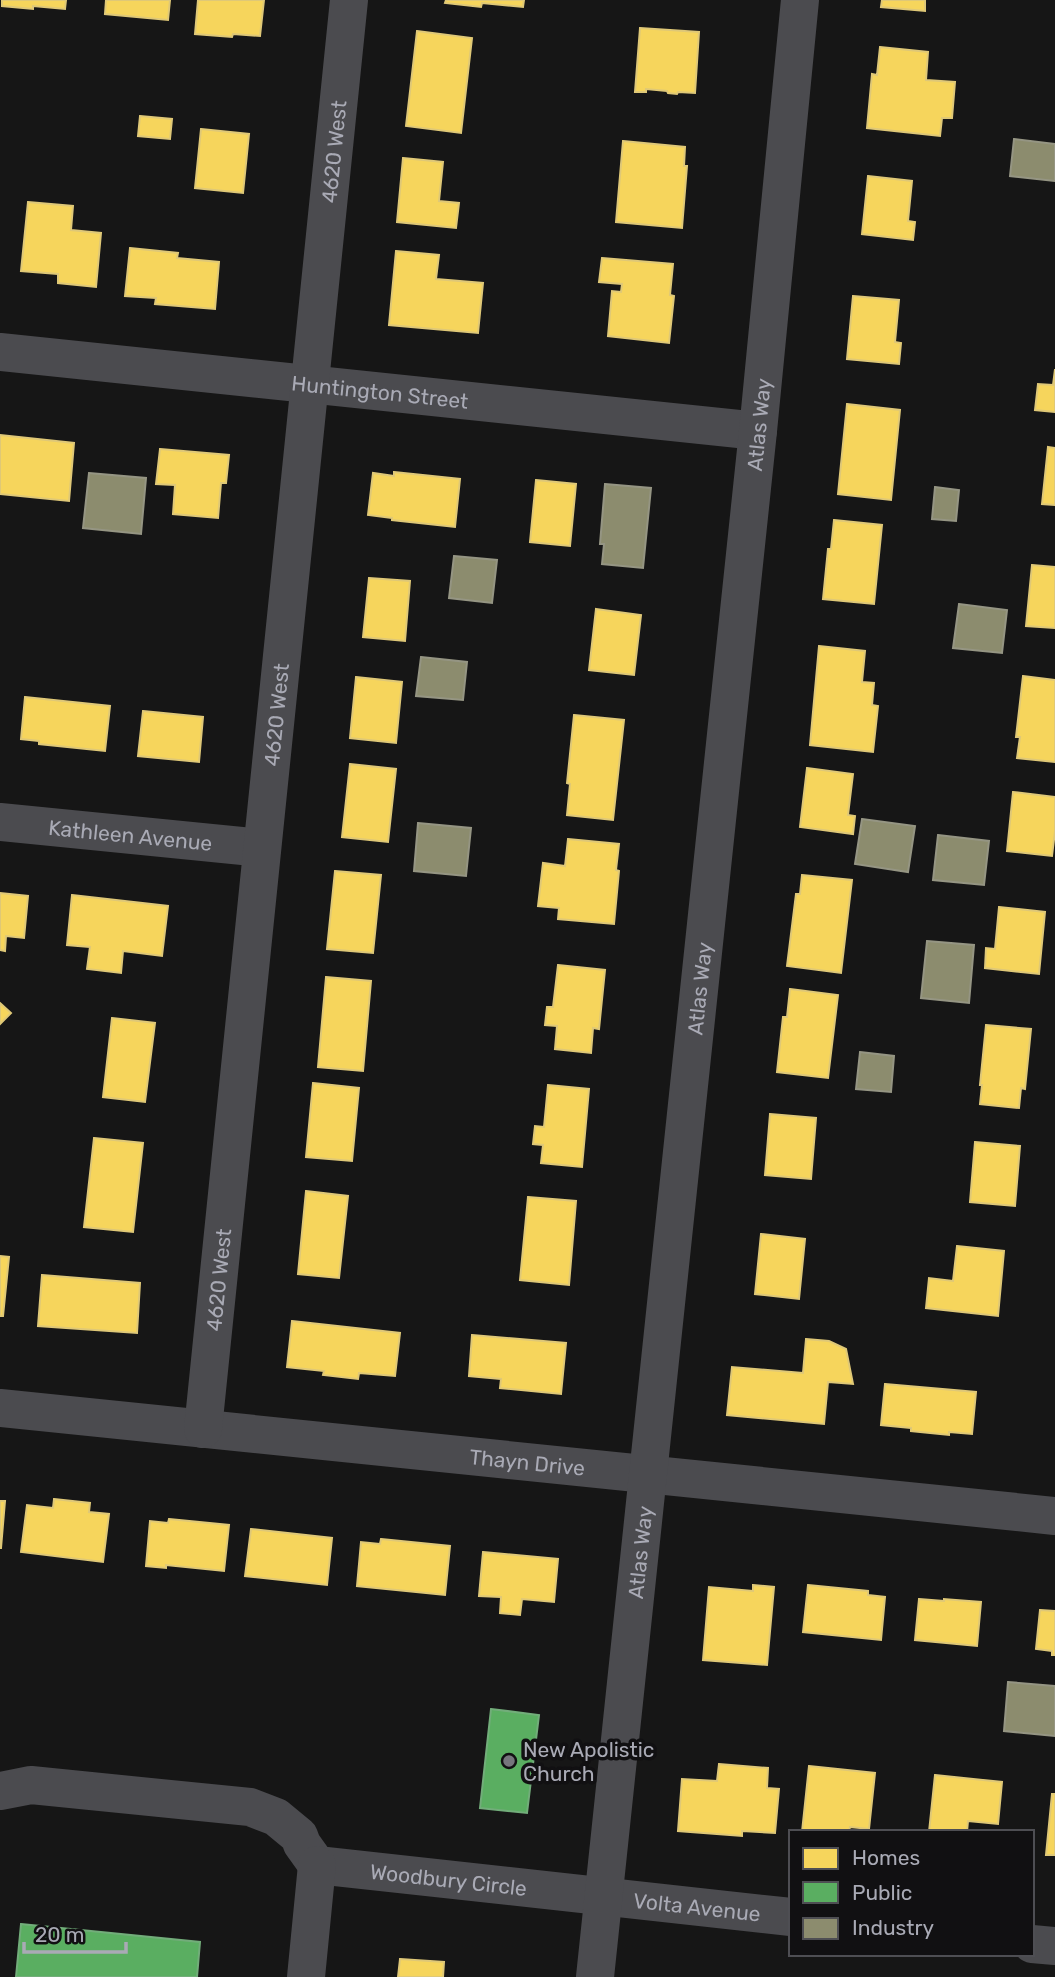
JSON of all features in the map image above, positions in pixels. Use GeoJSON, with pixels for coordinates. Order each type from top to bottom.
{"type":"FeatureCollection","features":[{"type":"Feature","properties":{"kind":"street","name":"4620 West"},"geometry":{"type":"LineString","coordinates":[[204,1429],[349,0]]}},
{"type":"Feature","properties":{"kind":"street","name":"Atlas Way"},"geometry":{"type":"LineString","coordinates":[[595,1977],[758,431],[800,0]]}},
{"type":"Feature","properties":{"kind":"street","name":"Huntington Street"},"geometry":{"type":"LineString","coordinates":[[0,352],[758,431]]}},
{"type":"Feature","properties":{"kind":"street","name":"Kathleen Avenue"},"geometry":{"type":"LineString","coordinates":[[0,821],[262,848]]}},
{"type":"Feature","properties":{"kind":"street","name":"Thayn Drive"},"geometry":{"type":"LineString","coordinates":[[0,1408],[1055,1516]]}},
{"type":"Feature","properties":{"kind":"street"},"geometry":{"type":"LineString","coordinates":[[0,1791],[31,1785],[250,1807],[276,1817],[299,1836],[310,1854],[306,1977]]}},
{"type":"Feature","properties":{"kind":"street","name":"Woodbury Circle"},"geometry":{"type":"LineString","coordinates":[[310,1854],[603,1895]]}},
{"type":"Feature","properties":{"kind":"street","name":"Volta Avenue"},"geometry":{"type":"LineString","coordinates":[[603,1895],[789,1917]]}},
{"type":"Feature","properties":{"kind":"street"},"geometry":{"type":"LineString","coordinates":[[1034,1944],[1055,1946]]}},
{"type":"Feature","properties":{"kind":"building: Homes"},"geometry":{"type":"Polygon","coordinates":[[[2,0],[66,0],[65,9],[33,6],[33,9],[2,6],[2,0]]]}},
{"type":"Feature","properties":{"kind":"building: Homes"},"geometry":{"type":"Polygon","coordinates":[[[106,0],[170,0],[168,20],[105,14],[106,0]]]}},
{"type":"Feature","properties":{"kind":"building: Homes"},"geometry":{"type":"Polygon","coordinates":[[[198,0],[264,0],[260,36],[195,34],[198,0]]]}},
{"type":"Feature","properties":{"kind":"building: Homes"},"geometry":{"type":"Polygon","coordinates":[[[446,0],[524,0],[523,7],[482,3],[481,7],[445,3],[446,0]]]}},
{"type":"Feature","properties":{"kind":"building: Homes"},"geometry":{"type":"Polygon","coordinates":[[[882,0],[925,0],[925,11],[881,7],[882,0]]]}},
{"type":"Feature","properties":{"kind":"building: Homes"},"geometry":{"type":"Polygon","coordinates":[[[640,28],[699,32],[695,93],[677,94],[646,89],[646,92],[635,92],[640,28]]]}},
{"type":"Feature","properties":{"kind":"building: Homes"},"geometry":{"type":"Polygon","coordinates":[[[417,31],[472,38],[461,133],[406,126],[417,31]]]}},
{"type":"Feature","properties":{"kind":"building: Homes"},"geometry":{"type":"Polygon","coordinates":[[[880,47],[928,52],[926,80],[955,82],[952,118],[942,118],[940,136],[867,128],[872,74],[877,75],[880,47]]]}},
{"type":"Feature","properties":{"kind":"building: Homes"},"geometry":{"type":"Polygon","coordinates":[[[140,116],[172,119],[170,139],[138,136],[140,116]]]}},
{"type":"Feature","properties":{"kind":"building: Homes"},"geometry":{"type":"Polygon","coordinates":[[[201,129],[249,134],[243,193],[195,188],[201,129]]]}},
{"type":"Feature","properties":{"kind":"building: Homes"},"geometry":{"type":"Polygon","coordinates":[[[623,141],[685,147],[684,166],[687,166],[682,228],[616,222],[623,141]]]}},
{"type":"Feature","properties":{"kind":"building: Homes"},"geometry":{"type":"Polygon","coordinates":[[[403,158],[443,162],[439,201],[459,203],[456,228],[397,222],[403,158]]]}},
{"type":"Feature","properties":{"kind":"building: Homes"},"geometry":{"type":"Polygon","coordinates":[[[868,176],[912,181],[908,221],[915,222],[913,240],[862,234],[868,176]]]}},
{"type":"Feature","properties":{"kind":"building: Homes"},"geometry":{"type":"Polygon","coordinates":[[[28,202],[73,206],[71,230],[101,233],[96,287],[58,283],[58,274],[21,271],[28,202]]]}},
{"type":"Feature","properties":{"kind":"building: Homes"},"geometry":{"type":"Polygon","coordinates":[[[130,248],[178,253],[177,258],[219,262],[215,309],[155,304],[156,298],[125,296],[130,248]]]}},
{"type":"Feature","properties":{"kind":"building: Homes"},"geometry":{"type":"Polygon","coordinates":[[[396,251],[439,255],[436,279],[483,283],[478,333],[389,325],[396,251]]]}},
{"type":"Feature","properties":{"kind":"building: Homes"},"geometry":{"type":"Polygon","coordinates":[[[602,258],[673,264],[670,295],[674,296],[669,343],[608,336],[612,291],[621,292],[622,284],[599,282],[602,258]]]}},
{"type":"Feature","properties":{"kind":"building: Homes"},"geometry":{"type":"Polygon","coordinates":[[[853,296],[899,300],[895,342],[901,343],[899,364],[847,359],[853,296]]]}},
{"type":"Feature","properties":{"kind":"building: Homes"},"geometry":{"type":"Polygon","coordinates":[[[1055,369],[1055,412],[1035,410],[1038,384],[1053,385],[1055,369]]]}},
{"type":"Feature","properties":{"kind":"building: Homes"},"geometry":{"type":"Polygon","coordinates":[[[847,404],[900,410],[891,500],[838,494],[847,404]]]}},
{"type":"Feature","properties":{"kind":"building: Homes"},"geometry":{"type":"Polygon","coordinates":[[[0,435],[74,443],[69,501],[0,494],[0,435]]]}},
{"type":"Feature","properties":{"kind":"building: Homes"},"geometry":{"type":"Polygon","coordinates":[[[1048,447],[1055,448],[1055,505],[1042,504],[1048,447]]]}},
{"type":"Feature","properties":{"kind":"building: Homes"},"geometry":{"type":"Polygon","coordinates":[[[160,449],[229,455],[226,483],[221,483],[218,518],[173,514],[175,485],[156,484],[160,449]]]}},
{"type":"Feature","properties":{"kind":"building: Homes"},"geometry":{"type":"Polygon","coordinates":[[[394,472],[460,479],[455,527],[368,515],[373,473],[394,476],[394,472]]]}},
{"type":"Feature","properties":{"kind":"building: Homes"},"geometry":{"type":"Polygon","coordinates":[[[536,480],[576,484],[570,546],[530,542],[536,480]]]}},
{"type":"Feature","properties":{"kind":"building: Homes"},"geometry":{"type":"Polygon","coordinates":[[[834,520],[882,525],[874,604],[823,599],[834,520]]]}},
{"type":"Feature","properties":{"kind":"building: Homes"},"geometry":{"type":"Polygon","coordinates":[[[1032,565],[1055,567],[1055,628],[1026,626],[1032,565]]]}},
{"type":"Feature","properties":{"kind":"building: Homes"},"geometry":{"type":"Polygon","coordinates":[[[369,578],[410,581],[405,641],[363,637],[369,578]]]}},
{"type":"Feature","properties":{"kind":"building: Homes"},"geometry":{"type":"Polygon","coordinates":[[[596,609],[641,615],[634,675],[589,670],[596,609]]]}},
{"type":"Feature","properties":{"kind":"building: Homes"},"geometry":{"type":"Polygon","coordinates":[[[819,646],[865,651],[862,682],[874,683],[872,705],[878,706],[873,752],[810,745],[819,646]]]}},
{"type":"Feature","properties":{"kind":"building: Homes"},"geometry":{"type":"Polygon","coordinates":[[[1023,676],[1055,680],[1055,762],[1017,758],[1020,737],[1016,737],[1023,676]]]}},
{"type":"Feature","properties":{"kind":"building: Homes"},"geometry":{"type":"Polygon","coordinates":[[[356,677],[402,682],[396,743],[350,738],[356,677]]]}},
{"type":"Feature","properties":{"kind":"building: Homes"},"geometry":{"type":"Polygon","coordinates":[[[25,697],[110,706],[105,751],[39,744],[39,741],[21,739],[25,697]]]}},
{"type":"Feature","properties":{"kind":"building: Homes"},"geometry":{"type":"Polygon","coordinates":[[[143,711],[203,717],[199,762],[138,756],[143,711]]]}},
{"type":"Feature","properties":{"kind":"building: Homes"},"geometry":{"type":"Polygon","coordinates":[[[574,715],[624,720],[613,820],[567,815],[570,784],[567,783],[574,715]]]}},
{"type":"Feature","properties":{"kind":"building: Homes"},"geometry":{"type":"Polygon","coordinates":[[[350,764],[396,769],[388,842],[342,837],[350,764]]]}},
{"type":"Feature","properties":{"kind":"building: Homes"},"geometry":{"type":"Polygon","coordinates":[[[807,768],[853,774],[848,815],[855,816],[853,834],[800,827],[807,768]]]}},
{"type":"Feature","properties":{"kind":"building: Homes"},"geometry":{"type":"Polygon","coordinates":[[[1013,792],[1055,797],[1052,856],[1007,851],[1013,792]]]}},
{"type":"Feature","properties":{"kind":"building: Homes"},"geometry":{"type":"Polygon","coordinates":[[[568,839],[619,844],[614,924],[558,919],[559,908],[538,906],[543,863],[565,866],[568,839]]]}},
{"type":"Feature","properties":{"kind":"building: Homes"},"geometry":{"type":"Polygon","coordinates":[[[335,871],[381,875],[373,953],[327,949],[335,871]]]}},
{"type":"Feature","properties":{"kind":"building: Homes"},"geometry":{"type":"Polygon","coordinates":[[[802,875],[852,880],[841,973],[787,966],[796,894],[800,894],[802,875]]]}},
{"type":"Feature","properties":{"kind":"building: Homes"},"geometry":{"type":"Polygon","coordinates":[[[0,893],[28,896],[24,938],[6,936],[5,951],[0,950],[0,893]]]}},
{"type":"Feature","properties":{"kind":"building: Homes"},"geometry":{"type":"Polygon","coordinates":[[[72,895],[168,906],[162,956],[123,951],[121,973],[87,969],[90,947],[67,945],[72,895]]]}},
{"type":"Feature","properties":{"kind":"building: Homes"},"geometry":{"type":"Polygon","coordinates":[[[999,907],[1045,912],[1039,974],[985,968],[986,948],[995,949],[999,907]]]}},
{"type":"Feature","properties":{"kind":"building: Homes"},"geometry":{"type":"Polygon","coordinates":[[[558,965],[605,970],[599,1029],[593,1028],[591,1053],[555,1049],[557,1026],[545,1025],[547,1007],[553,1007],[558,965]]]}},
{"type":"Feature","properties":{"kind":"building: Homes"},"geometry":{"type":"Polygon","coordinates":[[[326,977],[371,981],[363,1071],[318,1067],[326,977]]]}},
{"type":"Feature","properties":{"kind":"building: Homes"},"geometry":{"type":"Polygon","coordinates":[[[790,989],[838,995],[828,1078],[777,1072],[783,1017],[787,1017],[790,989]]]}},
{"type":"Feature","properties":{"kind":"building: Homes"},"geometry":{"type":"Polygon","coordinates":[[[0,1003],[11,1013],[0,1024],[0,1003]]]}},
{"type":"Feature","properties":{"kind":"building: Homes"},"geometry":{"type":"Polygon","coordinates":[[[112,1018],[155,1023],[145,1102],[103,1097],[112,1018]]]}},
{"type":"Feature","properties":{"kind":"building: Homes"},"geometry":{"type":"Polygon","coordinates":[[[986,1025],[1031,1029],[1025,1089],[1021,1088],[1019,1108],[980,1104],[986,1025]]]}},
{"type":"Feature","properties":{"kind":"building: Homes"},"geometry":{"type":"Polygon","coordinates":[[[313,1083],[359,1088],[352,1161],[306,1157],[313,1083]]]}},
{"type":"Feature","properties":{"kind":"building: Homes"},"geometry":{"type":"Polygon","coordinates":[[[548,1085],[589,1089],[582,1167],[541,1163],[543,1145],[533,1144],[535,1126],[544,1127],[548,1085]]]}},
{"type":"Feature","properties":{"kind":"building: Homes"},"geometry":{"type":"Polygon","coordinates":[[[770,1114],[816,1118],[811,1179],[765,1175],[770,1114]]]}},
{"type":"Feature","properties":{"kind":"building: Homes"},"geometry":{"type":"Polygon","coordinates":[[[94,1138],[143,1143],[133,1232],[84,1227],[94,1138]]]}},
{"type":"Feature","properties":{"kind":"building: Homes"},"geometry":{"type":"Polygon","coordinates":[[[975,1142],[1020,1146],[1015,1206],[970,1202],[975,1142]]]}},
{"type":"Feature","properties":{"kind":"building: Homes"},"geometry":{"type":"Polygon","coordinates":[[[306,1191],[348,1196],[339,1278],[298,1274],[306,1191]]]}},
{"type":"Feature","properties":{"kind":"building: Homes"},"geometry":{"type":"Polygon","coordinates":[[[528,1197],[576,1201],[569,1285],[520,1280],[528,1197]]]}},
{"type":"Feature","properties":{"kind":"building: Homes"},"geometry":{"type":"Polygon","coordinates":[[[761,1234],[805,1239],[799,1299],[755,1294],[761,1234]]]}},
{"type":"Feature","properties":{"kind":"building: Homes"},"geometry":{"type":"Polygon","coordinates":[[[957,1246],[1004,1251],[998,1316],[926,1308],[929,1278],[953,1281],[957,1246]]]}},
{"type":"Feature","properties":{"kind":"building: Homes"},"geometry":{"type":"Polygon","coordinates":[[[0,1256],[9,1257],[3,1316],[0,1316],[0,1256]]]}},
{"type":"Feature","properties":{"kind":"building: Homes"},"geometry":{"type":"Polygon","coordinates":[[[42,1275],[140,1283],[137,1333],[38,1326],[42,1275]]]}},
{"type":"Feature","properties":{"kind":"building: Homes"},"geometry":{"type":"Polygon","coordinates":[[[292,1321],[400,1333],[395,1376],[359,1373],[358,1379],[323,1375],[324,1371],[287,1367],[292,1321]]]}},
{"type":"Feature","properties":{"kind":"building: Homes"},"geometry":{"type":"Polygon","coordinates":[[[472,1335],[566,1343],[561,1394],[500,1388],[501,1379],[469,1376],[472,1335]]]}},
{"type":"Feature","properties":{"kind":"building: Homes"},"geometry":{"type":"Polygon","coordinates":[[[806,1339],[829,1341],[846,1349],[853,1384],[828,1382],[824,1424],[727,1415],[732,1367],[803,1373],[806,1339]]]}},
{"type":"Feature","properties":{"kind":"building: Homes"},"geometry":{"type":"Polygon","coordinates":[[[885,1384],[976,1392],[972,1434],[949,1432],[949,1435],[881,1425],[885,1384]]]}},
{"type":"Feature","properties":{"kind":"building: Homes"},"geometry":{"type":"Polygon","coordinates":[[[54,1499],[90,1503],[89,1512],[109,1514],[103,1562],[21,1552],[27,1505],[53,1508],[54,1499]]]}},
{"type":"Feature","properties":{"kind":"building: Homes"},"geometry":{"type":"Polygon","coordinates":[[[0,1501],[5,1501],[1,1548],[0,1548],[0,1501]]]}},
{"type":"Feature","properties":{"kind":"building: Homes"},"geometry":{"type":"Polygon","coordinates":[[[169,1519],[229,1525],[224,1571],[166,1565],[166,1568],[146,1566],[150,1521],[168,1523],[169,1519]]]}},
{"type":"Feature","properties":{"kind":"building: Homes"},"geometry":{"type":"Polygon","coordinates":[[[251,1529],[332,1538],[327,1585],[245,1576],[251,1529]]]}},
{"type":"Feature","properties":{"kind":"building: Homes"},"geometry":{"type":"Polygon","coordinates":[[[381,1539],[450,1546],[445,1595],[357,1586],[361,1542],[380,1544],[381,1539]]]}},
{"type":"Feature","properties":{"kind":"building: Homes"},"geometry":{"type":"Polygon","coordinates":[[[483,1552],[558,1559],[554,1602],[522,1599],[520,1615],[500,1613],[501,1597],[479,1596],[483,1552]]]}},
{"type":"Feature","properties":{"kind":"building: Homes"},"geometry":{"type":"Polygon","coordinates":[[[753,1585],[774,1587],[767,1665],[703,1660],[709,1587],[753,1591],[753,1585]]]}},
{"type":"Feature","properties":{"kind":"building: Homes"},"geometry":{"type":"Polygon","coordinates":[[[808,1585],[868,1591],[868,1595],[885,1597],[881,1640],[803,1632],[808,1585]]]}},
{"type":"Feature","properties":{"kind":"building: Homes"},"geometry":{"type":"Polygon","coordinates":[[[919,1599],[981,1602],[977,1646],[915,1640],[919,1599]]]}},
{"type":"Feature","properties":{"kind":"building: Homes"},"geometry":{"type":"Polygon","coordinates":[[[1040,1610],[1055,1611],[1055,1655],[1052,1655],[1052,1651],[1036,1649],[1040,1610]]]}},
{"type":"Feature","properties":{"kind":"building: Homes"},"geometry":{"type":"Polygon","coordinates":[[[719,1764],[768,1768],[767,1788],[779,1789],[775,1833],[742,1831],[742,1836],[678,1831],[682,1779],[717,1781],[719,1764]]]}},
{"type":"Feature","properties":{"kind":"building: Homes"},"geometry":{"type":"Polygon","coordinates":[[[809,1766],[875,1773],[869,1829],[850,1827],[849,1830],[802,1830],[809,1766]]]}},
{"type":"Feature","properties":{"kind":"building: Homes"},"geometry":{"type":"Polygon","coordinates":[[[935,1775],[1002,1782],[998,1824],[968,1821],[967,1830],[929,1830],[935,1775]]]}},
{"type":"Feature","properties":{"kind":"building: Homes"},"geometry":{"type":"Polygon","coordinates":[[[1052,1794],[1055,1794],[1055,1855],[1046,1855],[1052,1794]]]}},
{"type":"Feature","properties":{"kind":"building: Homes"},"geometry":{"type":"Polygon","coordinates":[[[400,1959],[444,1962],[443,1977],[398,1977],[400,1959]]]}},
{"type":"Feature","properties":{"kind":"building: Public","name":"New Apolistic Church"},"geometry":{"type":"Polygon","coordinates":[[[491,1709],[539,1715],[527,1813],[480,1808],[491,1709]]]}},
{"type":"Feature","properties":{"kind":"building: Public"},"geometry":{"type":"Polygon","coordinates":[[[21,1924],[200,1942],[197,1977],[16,1977],[21,1924]]]}},
{"type":"Feature","properties":{"kind":"building: Industry"},"geometry":{"type":"Polygon","coordinates":[[[1014,139],[1055,144],[1055,181],[1010,176],[1014,139]]]}},
{"type":"Feature","properties":{"kind":"building: Industry"},"geometry":{"type":"Polygon","coordinates":[[[89,473],[146,478],[141,534],[83,528],[89,473]]]}},
{"type":"Feature","properties":{"kind":"building: Industry"},"geometry":{"type":"Polygon","coordinates":[[[605,484],[651,488],[643,568],[602,564],[604,544],[600,544],[605,484]]]}},
{"type":"Feature","properties":{"kind":"building: Industry"},"geometry":{"type":"Polygon","coordinates":[[[935,487],[959,490],[956,521],[932,519],[935,487]]]}},
{"type":"Feature","properties":{"kind":"building: Industry"},"geometry":{"type":"Polygon","coordinates":[[[454,556],[497,560],[492,603],[449,598],[454,556]]]}},
{"type":"Feature","properties":{"kind":"building: Industry"},"geometry":{"type":"Polygon","coordinates":[[[959,604],[1007,610],[1002,653],[953,648],[959,604]]]}},
{"type":"Feature","properties":{"kind":"building: Industry"},"geometry":{"type":"Polygon","coordinates":[[[421,657],[467,662],[463,700],[416,696],[421,657]]]}},
{"type":"Feature","properties":{"kind":"building: Industry"},"geometry":{"type":"Polygon","coordinates":[[[862,819],[915,826],[908,872],[855,864],[862,819]]]}},
{"type":"Feature","properties":{"kind":"building: Industry"},"geometry":{"type":"Polygon","coordinates":[[[418,823],[471,828],[466,876],[414,871],[418,823]]]}},
{"type":"Feature","properties":{"kind":"building: Industry"},"geometry":{"type":"Polygon","coordinates":[[[938,835],[989,841],[984,885],[933,880],[938,835]]]}},
{"type":"Feature","properties":{"kind":"building: Industry"},"geometry":{"type":"Polygon","coordinates":[[[927,941],[974,945],[969,1003],[921,998],[927,941]]]}},
{"type":"Feature","properties":{"kind":"building: Industry"},"geometry":{"type":"Polygon","coordinates":[[[860,1052],[894,1056],[891,1092],[856,1089],[860,1052]]]}},
{"type":"Feature","properties":{"kind":"building: Industry"},"geometry":{"type":"Polygon","coordinates":[[[1008,1682],[1055,1686],[1055,1736],[1004,1731],[1008,1682]]]}},
{"type":"Feature","properties":{"kind":"place","name":"New Apolistic Church"},"geometry":{"type":"Point","coordinates":[509,1761]}}]}
